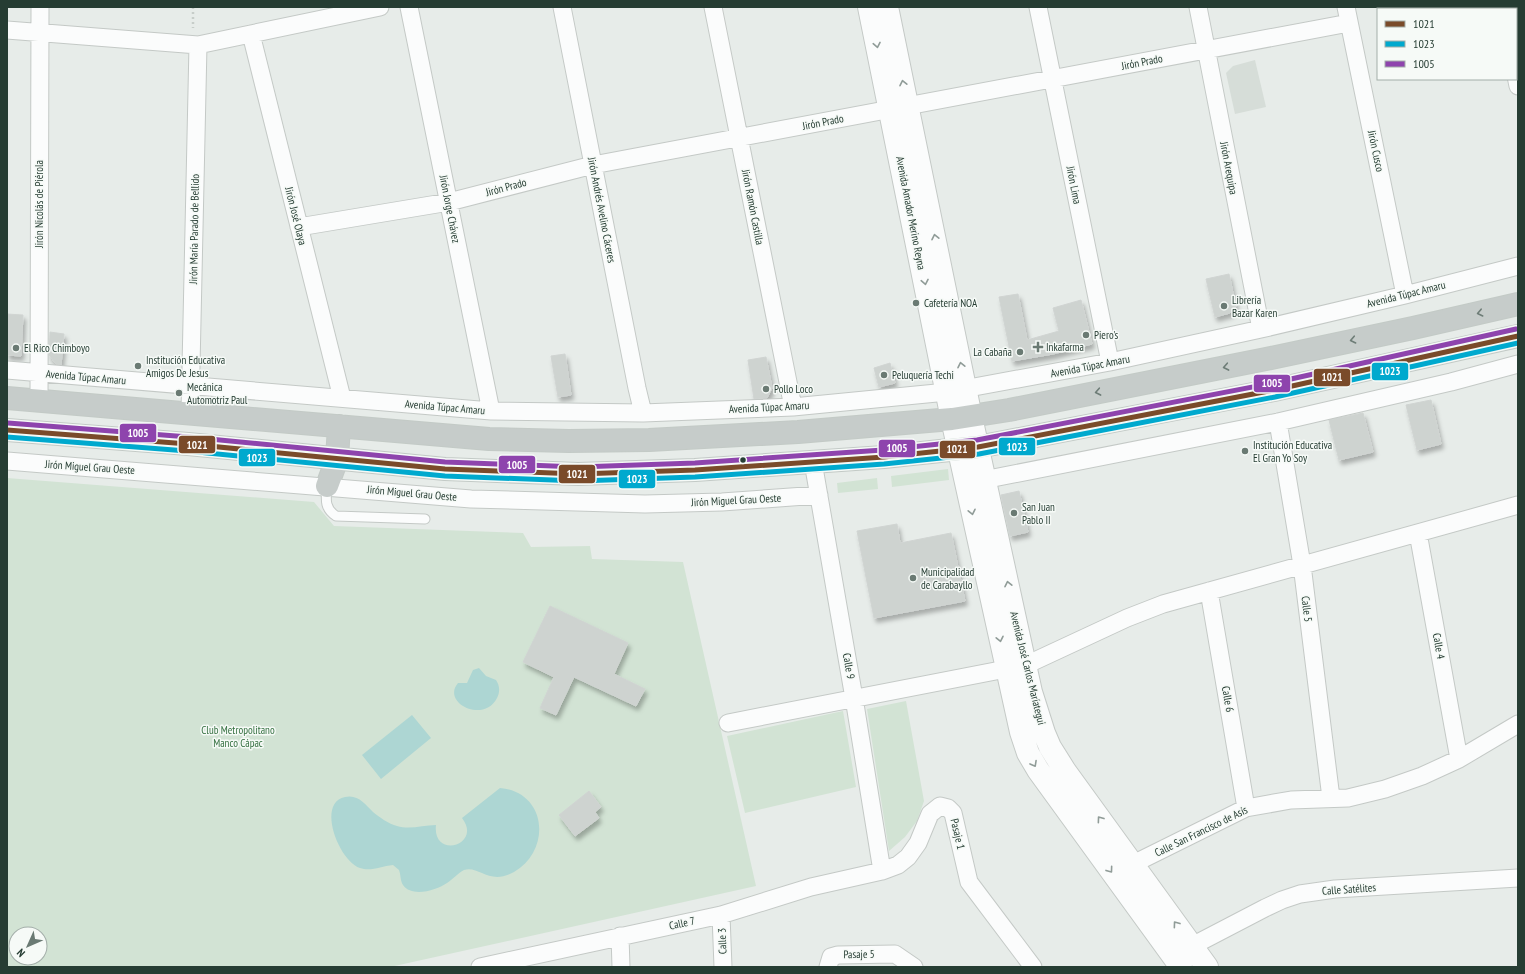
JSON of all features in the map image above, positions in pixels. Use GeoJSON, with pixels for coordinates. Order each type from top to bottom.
{"type":"FeatureCollection","features":[{"type":"Feature","properties":{"kind":"highway"},"geometry":{"type":"LineString","coordinates":[[7,398],[489,439],[569,441],[649,440],[798,432],[962,418],[1266,359],[1518,304]]}},
{"type":"Feature","properties":{"kind":"highway"},"geometry":{"type":"LineString","coordinates":[[7,430],[188,444],[444,469],[578,474],[695,470],[813,462],[968,448],[1274,390],[1518,336]]}},
{"type":"Feature","properties":{"kind":"highway"},"geometry":{"type":"LineString","coordinates":[[1266,359],[1274,390]]}},
{"type":"Feature","properties":{"kind":"highway"},"geometry":{"type":"LineString","coordinates":[[327,486],[337,459],[339,426]]}},
{"type":"Feature","properties":{"kind":"street","name":"Jirón Nicolás de Piérola"},"geometry":{"type":"LineString","coordinates":[[39,401],[40,7]]}},
{"type":"Feature","properties":{"kind":"street"},"geometry":{"type":"LineString","coordinates":[[7,30],[196,44],[380,7]]}},
{"type":"Feature","properties":{"kind":"street","name":"Jirón Jorge Chávez"},"geometry":{"type":"LineString","coordinates":[[409,7],[491,411]]}},
{"type":"Feature","properties":{"kind":"street","name":"Jirón Andrés Avelino Cáceres"},"geometry":{"type":"LineString","coordinates":[[562,7],[643,413]]}},
{"type":"Feature","properties":{"kind":"street","name":"Jirón Ramón Castilla"},"geometry":{"type":"LineString","coordinates":[[713,7],[793,407]]}},
{"type":"Feature","properties":{"kind":"street","name":"Avenida Amador Merino Reyna"},"geometry":{"type":"LineString","coordinates":[[869,7],[899,108]]}},
{"type":"Feature","properties":{"kind":"street","name":"Avenida Amador Merino Reyna"},"geometry":{"type":"LineString","coordinates":[[887,7],[899,108],[962,418]]}},
{"type":"Feature","properties":{"kind":"street","name":"Jirón Lima"},"geometry":{"type":"LineString","coordinates":[[1038,7],[1110,362]]}},
{"type":"Feature","properties":{"kind":"street","name":"Jirón Arequipa"},"geometry":{"type":"LineString","coordinates":[[1198,7],[1261,329]]}},
{"type":"Feature","properties":{"kind":"street","name":"Jirón Prado"},"geometry":{"type":"LineString","coordinates":[[299,227],[449,202],[593,165],[1206,50],[1348,15]]}},
{"type":"Feature","properties":{"kind":"street","name":"Jirón Cusco"},"geometry":{"type":"LineString","coordinates":[[1348,15],[1405,295]]}},
{"type":"Feature","properties":{"kind":"street","name":"Jirón José Olaya"},"geometry":{"type":"LineString","coordinates":[[251,34],[342,398]]}},
{"type":"Feature","properties":{"kind":"street","name":"Jirón María Parado de Bellido"},"geometry":{"type":"LineString","coordinates":[[190,413],[196,44]]}},
{"type":"Feature","properties":{"kind":"street","name":"Avenida Túpac Amaru"},"geometry":{"type":"LineString","coordinates":[[7,370],[491,411],[643,413],[793,407],[956,390],[1110,362],[1261,329],[1405,295],[1518,266]]}},
{"type":"Feature","properties":{"kind":"street"},"geometry":{"type":"LineString","coordinates":[[975,481],[1278,422],[1451,382],[1518,364]]}},
{"type":"Feature","properties":{"kind":"street","name":"Avenida José Carlos Maríategui"},"geometry":{"type":"LineString","coordinates":[[962,418],[1016,667],[1021,732],[1028,753],[1038,770],[1181,967]]}},
{"type":"Feature","properties":{"kind":"street","name":"Calle 5"},"geometry":{"type":"LineString","coordinates":[[1278,422],[1302,565],[1331,798]]}},
{"type":"Feature","properties":{"kind":"street","name":"Jirón Miguel Grau Oeste"},"geometry":{"type":"LineString","coordinates":[[7,461],[471,498],[645,504],[722,502],[819,496]]}},
{"type":"Feature","properties":{"kind":"street","name":"Calle 9"},"geometry":{"type":"LineString","coordinates":[[813,462],[882,871]]}},
{"type":"Feature","properties":{"kind":"street"},"geometry":{"type":"LineString","coordinates":[[728,723],[1016,667],[1127,618],[1163,604],[1518,505]]}},
{"type":"Feature","properties":{"kind":"street","name":"Calle 4"},"geometry":{"type":"LineString","coordinates":[[1418,533],[1459,759]]}},
{"type":"Feature","properties":{"kind":"street","name":"Calle 6"},"geometry":{"type":"LineString","coordinates":[[1209,591],[1246,808]]}},
{"type":"Feature","properties":{"kind":"street","name":"Avenida José Carlos Maríategui"},"geometry":{"type":"LineString","coordinates":[[1016,667],[1031,692],[1050,747],[1065,771],[1207,967]]}},
{"type":"Feature","properties":{"kind":"street","name":"Calle San Francisco de Asís"},"geometry":{"type":"LineString","coordinates":[[1133,864],[1246,808],[1291,800],[1348,798],[1385,789],[1422,776],[1459,759],[1518,724]]}},
{"type":"Feature","properties":{"kind":"street","name":"Pasaje 1"},"geometry":{"type":"LineString","coordinates":[[882,871],[898,865],[908,857],[918,843],[930,814],[940,806],[948,808],[953,813],[969,882],[1033,967]]}},
{"type":"Feature","properties":{"kind":"street","name":"Calle 7"},"geometry":{"type":"LineString","coordinates":[[480,967],[511,964],[620,936],[721,915],[811,887],[882,871]]}},
{"type":"Feature","properties":{"kind":"street","name":"Calle Satélites"},"geometry":{"type":"LineString","coordinates":[[1192,946],[1282,900],[1300,894],[1335,889],[1518,878]]}},
{"type":"Feature","properties":{"kind":"street","name":"Calle 3"},"geometry":{"type":"LineString","coordinates":[[721,915],[723,967]]}},
{"type":"Feature","properties":{"kind":"street"},"geometry":{"type":"LineString","coordinates":[[620,936],[620,967]]}},
{"type":"Feature","properties":{"kind":"street","name":"Pasaje 5"},"geometry":{"type":"LineString","coordinates":[[828,966],[831,957],[838,955],[895,954],[914,967]]}},
{"type":"Feature","properties":{"kind":"lane"},"geometry":{"type":"LineString","coordinates":[[327,486],[326,504],[336,516],[425,519]]}},
{"type":"Feature","properties":{"kind":"path"},"geometry":{"type":"LineString","coordinates":[[193,7],[196,44]]}},
{"type":"Feature","properties":{"kind":"shaded area"},"geometry":{"type":"Polygon","coordinates":[[[1255,60],[1266,107],[1235,114],[1226,73],[1233,66],[1255,60]]]}},
{"type":"Feature","properties":{"kind":"green space"},"geometry":{"type":"Polygon","coordinates":[[[948,469],[949,480],[892,487],[891,476],[948,469]]]}},
{"type":"Feature","properties":{"kind":"green space","name":"Club Metropolitano Manco Cápac"},"geometry":{"type":"Polygon","coordinates":[[[7,478],[314,502],[334,526],[523,533],[531,547],[590,546],[592,559],[683,562],[756,886],[390,967],[7,967],[7,478]]]}},
{"type":"Feature","properties":{"kind":"green space"},"geometry":{"type":"Polygon","coordinates":[[[877,478],[878,489],[838,493],[837,483],[877,478]]]}},
{"type":"Feature","properties":{"kind":"green space"},"geometry":{"type":"Polygon","coordinates":[[[906,701],[924,801],[917,821],[905,837],[889,851],[867,709],[906,701]]]}},
{"type":"Feature","properties":{"kind":"green space"},"geometry":{"type":"Polygon","coordinates":[[[843,711],[856,787],[745,813],[727,736],[843,711]]]}},
{"type":"Feature","properties":{"kind":"water"},"geometry":{"type":"Polygon","coordinates":[[[479,668],[486,676],[496,680],[499,691],[497,698],[491,706],[474,710],[466,708],[459,703],[455,697],[454,690],[458,683],[467,683],[473,670],[479,668]]]}},
{"type":"Feature","properties":{"kind":"water"},"geometry":{"type":"Polygon","coordinates":[[[412,715],[431,738],[381,779],[362,755],[412,715]]]}},
{"type":"Feature","properties":{"kind":"water"},"geometry":{"type":"Polygon","coordinates":[[[500,788],[516,792],[527,800],[535,811],[539,823],[539,837],[534,850],[526,862],[514,872],[498,877],[475,870],[464,870],[443,886],[425,892],[407,889],[401,881],[399,870],[393,865],[364,869],[352,863],[338,844],[331,820],[332,810],[336,801],[350,796],[361,800],[378,816],[394,825],[407,828],[436,825],[437,836],[441,842],[448,845],[455,845],[462,841],[466,835],[467,827],[462,818],[500,788]]]}},
{"type":"Feature","properties":{"kind":"building"},"geometry":{"type":"Polygon","coordinates":[[[1229,274],[1236,307],[1230,313],[1215,317],[1206,279],[1229,274]]]}},
{"type":"Feature","properties":{"kind":"building"},"geometry":{"type":"Polygon","coordinates":[[[1018,294],[1027,340],[1059,331],[1053,308],[1081,300],[1092,344],[1053,354],[1012,361],[999,297],[1018,294]]]}},
{"type":"Feature","properties":{"kind":"building"},"geometry":{"type":"Polygon","coordinates":[[[7,314],[23,315],[21,356],[7,355],[7,314]]]}},
{"type":"Feature","properties":{"kind":"building"},"geometry":{"type":"Polygon","coordinates":[[[50,332],[64,334],[61,365],[56,364],[49,355],[50,332]]]}},
{"type":"Feature","properties":{"kind":"building"},"geometry":{"type":"Polygon","coordinates":[[[565,354],[571,395],[558,397],[551,356],[565,354]]]}},
{"type":"Feature","properties":{"kind":"building"},"geometry":{"type":"Polygon","coordinates":[[[766,357],[772,388],[767,398],[754,399],[748,360],[766,357]]]}},
{"type":"Feature","properties":{"kind":"building","name":"Peluquería Techi"},"geometry":{"type":"Polygon","coordinates":[[[890,363],[895,383],[879,387],[874,368],[890,363]]]}},
{"type":"Feature","properties":{"kind":"building"},"geometry":{"type":"Polygon","coordinates":[[[1431,400],[1441,444],[1417,450],[1406,405],[1431,400]]]}},
{"type":"Feature","properties":{"kind":"building"},"geometry":{"type":"Polygon","coordinates":[[[1363,413],[1373,452],[1339,460],[1329,420],[1363,413]]]}},
{"type":"Feature","properties":{"kind":"building","name":"San Juan Pablo II"},"geometry":{"type":"Polygon","coordinates":[[[1019,491],[1028,532],[1010,536],[1001,495],[1019,491]]]}},
{"type":"Feature","properties":{"kind":"building","name":"Municipalidad de Carabayllo"},"geometry":{"type":"Polygon","coordinates":[[[897,524],[900,543],[951,533],[965,601],[874,618],[857,531],[897,524]]]}},
{"type":"Feature","properties":{"kind":"building"},"geometry":{"type":"Polygon","coordinates":[[[550,606],[628,643],[614,674],[645,689],[636,706],[574,677],[556,715],[540,708],[554,677],[523,662],[550,606]]]}},
{"type":"Feature","properties":{"kind":"building"},"geometry":{"type":"Polygon","coordinates":[[[589,791],[601,807],[595,812],[599,818],[575,836],[559,815],[589,791]]]}},
{"type":"Feature","properties":{"kind":"transit line","name":"1005"},"geometry":{"type":"LineString","coordinates":[[8,423],[189,437],[445,462],[578,467],[695,463],[883,450],[977,440],[1273,383],[1516,329]]}},
{"type":"Feature","properties":{"kind":"transit line","name":"1021"},"geometry":{"type":"LineString","coordinates":[[7,430],[188,444],[445,469],[578,474],[695,470],[884,457],[978,447],[1274,390],[1518,336]]}},
{"type":"Feature","properties":{"kind":"transit line","name":"1023"},"geometry":{"type":"LineString","coordinates":[[7,437],[187,451],[445,476],[578,481],[695,477],[884,464],[979,454],[1275,397],[1518,343]]}},
{"type":"Feature","properties":{"kind":"place","name":"Cafetería NOA"},"geometry":{"type":"Point","coordinates":[916,303]}},
{"type":"Feature","properties":{"kind":"place","name":"Librería Bazar Karen"},"geometry":{"type":"Point","coordinates":[1224,306]}},
{"type":"Feature","properties":{"kind":"place","name":"Piero's"},"geometry":{"type":"Point","coordinates":[1086,335]}},
{"type":"Feature","properties":{"kind":"place","name":"Inkafarma"},"geometry":{"type":"Point","coordinates":[1038,347]}},
{"type":"Feature","properties":{"kind":"place","name":"El Rico Chimboyo"},"geometry":{"type":"Point","coordinates":[16,348]}},
{"type":"Feature","properties":{"kind":"place","name":"La Cabaña"},"geometry":{"type":"Point","coordinates":[1020,352]}},
{"type":"Feature","properties":{"kind":"place","name":"Institución Educativa Amigos De Jesus"},"geometry":{"type":"Point","coordinates":[138,366]}},
{"type":"Feature","properties":{"kind":"place","name":"Peluquería Techi"},"geometry":{"type":"Point","coordinates":[884,375]}},
{"type":"Feature","properties":{"kind":"place","name":"Pollo Loco"},"geometry":{"type":"Point","coordinates":[766,389]}},
{"type":"Feature","properties":{"kind":"place","name":"Mecánica Automotriz Paul"},"geometry":{"type":"Point","coordinates":[179,393]}},
{"type":"Feature","properties":{"kind":"place","name":"Institución Educativa El Gran Yo Soy"},"geometry":{"type":"Point","coordinates":[1245,451]}},
{"type":"Feature","properties":{"kind":"place","name":"San Juan Pablo II"},"geometry":{"type":"Point","coordinates":[1014,513]}},
{"type":"Feature","properties":{"kind":"place","name":"Municipalidad de Carabayllo"},"geometry":{"type":"Point","coordinates":[913,578]}}]}
